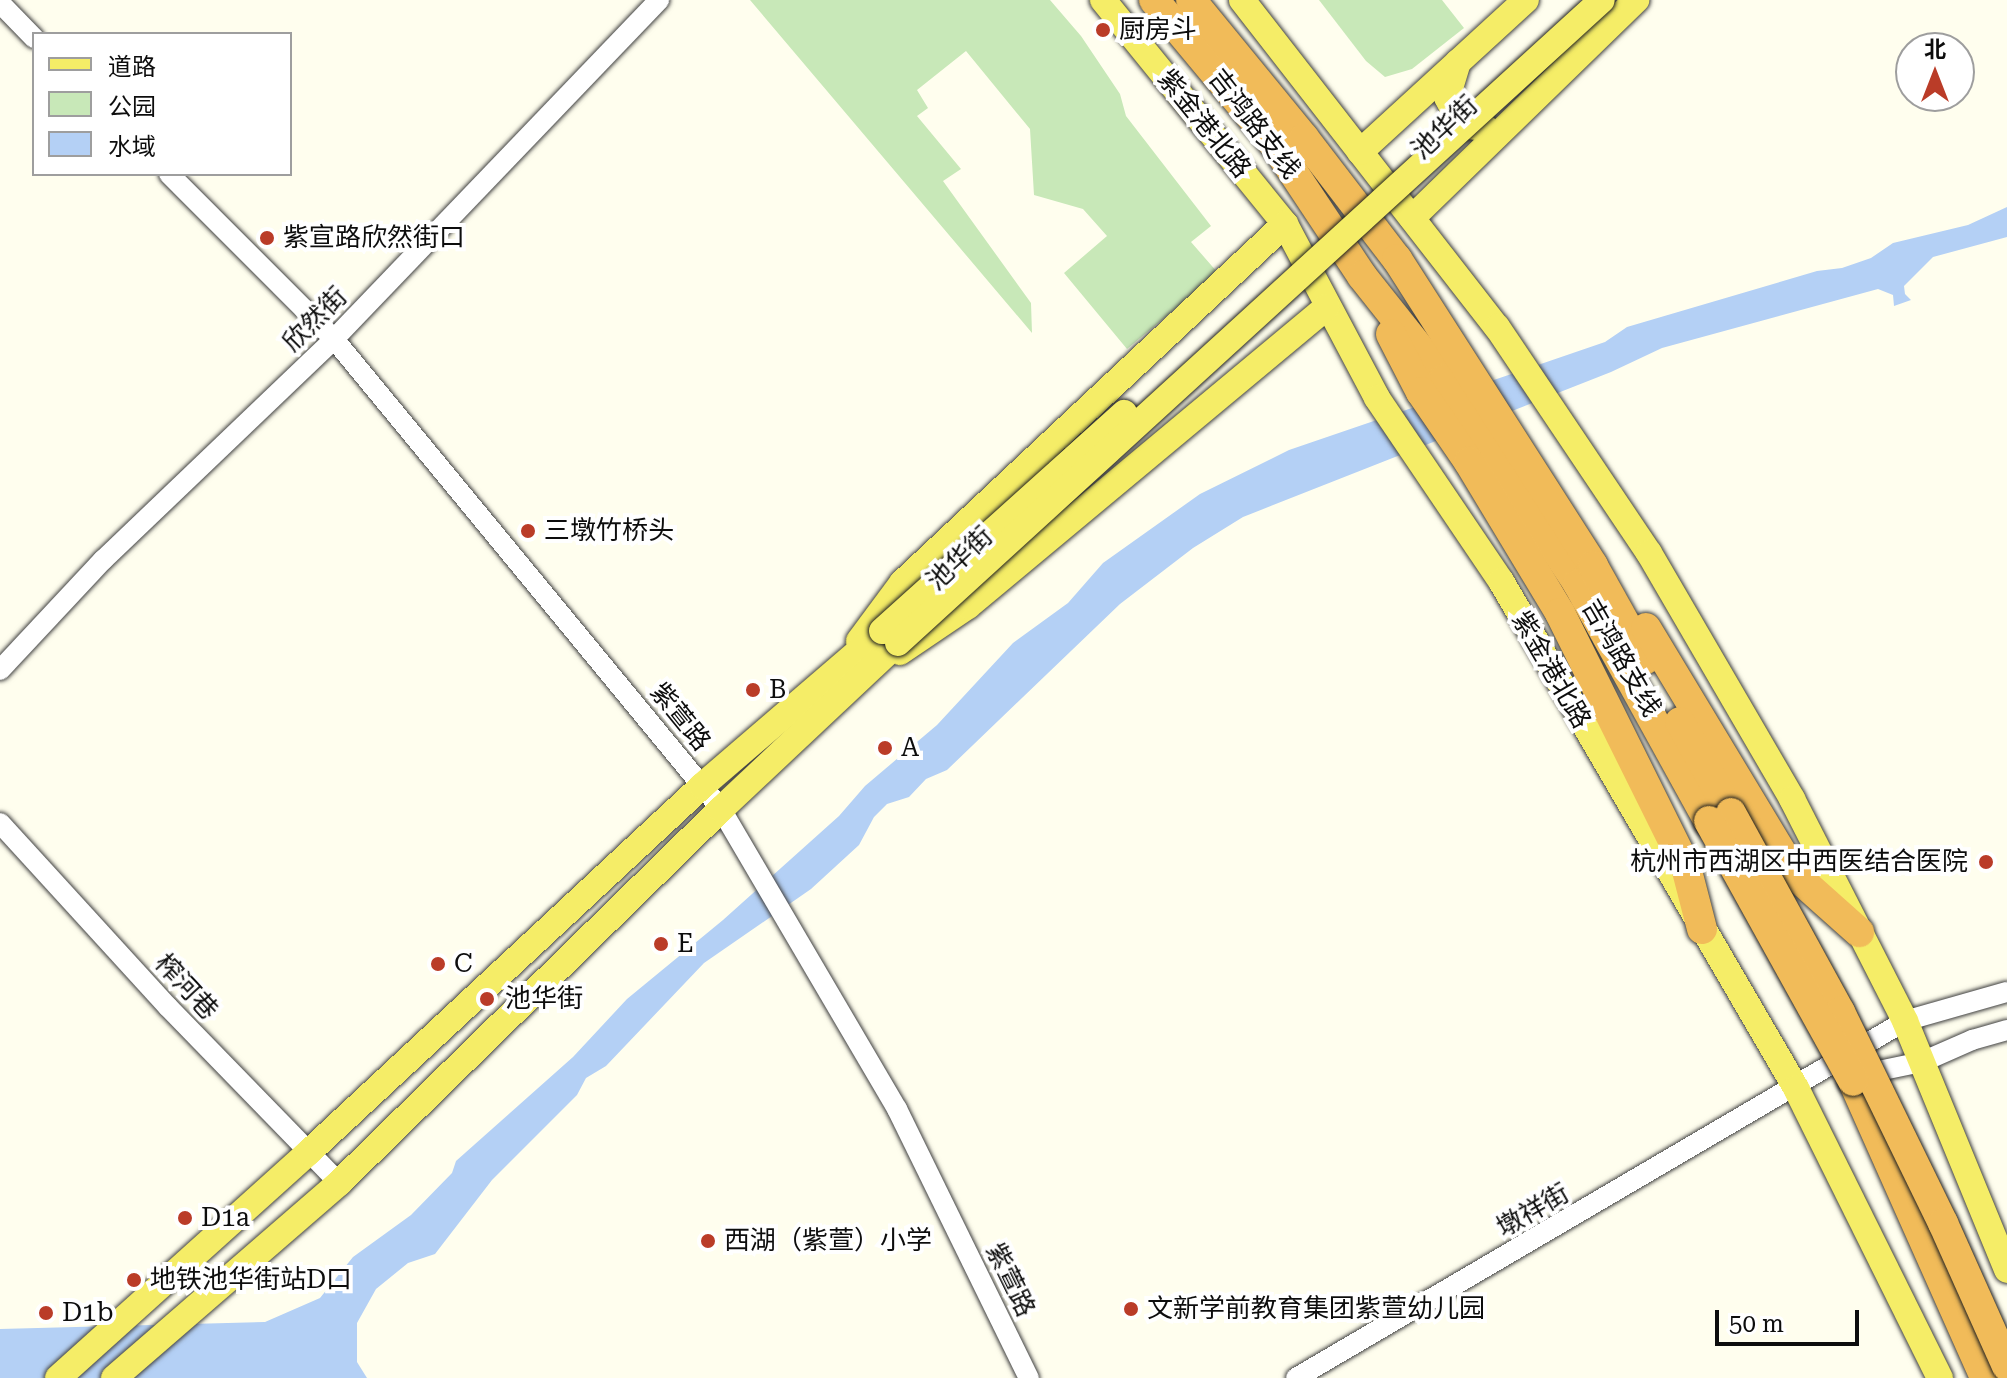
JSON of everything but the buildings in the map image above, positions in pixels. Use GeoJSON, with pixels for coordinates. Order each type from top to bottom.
{"type":"FeatureCollection","features":[{"type":"Feature","properties":{"kind":"highway","name":"吉鸿路支线"},"geometry":{"type":"LineString","coordinates":[[1154,0],[1275,145],[1362,276],[1465,368]]}},
{"type":"Feature","properties":{"kind":"highway","name":"吉鸿路支线"},"geometry":{"type":"LineString","coordinates":[[1191,0],[1304,138],[1397,259],[1465,368],[1503,450],[1593,566],[1853,1081],[1985,1378]]}},
{"type":"Feature","properties":{"kind":"highway"},"geometry":{"type":"LineString","coordinates":[[1465,368],[1503,450],[1560,613],[1686,867],[1702,929]]}},
{"type":"Feature","properties":{"kind":"highway"},"geometry":{"type":"LineString","coordinates":[[1503,450],[1795,875],[1859,932]]}},
{"type":"Feature","properties":{"kind":"highway","name":"吉鸿路支线"},"geometry":{"type":"LineString","coordinates":[[1720,817],[1840,1012],[1943,1223],[2007,1366]]}},
{"type":"Feature","properties":{"kind":"main road","name":"紫金港北路"},"geometry":{"type":"LineString","coordinates":[[1103,0],[1285,224],[1377,398],[1501,581],[1796,1088],[1940,1378]]}},
{"type":"Feature","properties":{"kind":"main road"},"geometry":{"type":"LineString","coordinates":[[1242,0],[1412,218],[1465,368],[1557,417],[1649,553],[1792,799],[1905,1021],[2007,1270]]}},
{"type":"Feature","properties":{"kind":"main road"},"geometry":{"type":"LineString","coordinates":[[1360,152],[1526,0]]}},
{"type":"Feature","properties":{"kind":"main road","name":"池华街"},"geometry":{"type":"LineString","coordinates":[[890,637],[1428,145],[1581,0]]}},
{"type":"Feature","properties":{"kind":"main road","name":"池华街"},"geometry":{"type":"LineString","coordinates":[[58,1378],[309,1152],[702,786],[848,674],[1602,0]]}},
{"type":"Feature","properties":{"kind":"main road"},"geometry":{"type":"LineString","coordinates":[[1412,218],[1636,0]]}},
{"type":"Feature","properties":{"kind":"main road"},"geometry":{"type":"LineString","coordinates":[[1458,62],[1447,97],[1461,125],[1490,129],[1518,113]]}},
{"type":"Feature","properties":{"kind":"main road"},"geometry":{"type":"LineString","coordinates":[[848,674],[902,583],[1285,224]]}},
{"type":"Feature","properties":{"kind":"main road"},"geometry":{"type":"LineString","coordinates":[[848,674],[968,606],[1327,307]]}},
{"type":"Feature","properties":{"kind":"main road","name":"池华街"},"geometry":{"type":"LineString","coordinates":[[114,1378],[170,1326],[339,1183],[721,809],[848,674]]}},
{"type":"Feature","properties":{"kind":"street","name":"欣然街"},"geometry":{"type":"LineString","coordinates":[[0,670],[103,560],[334,339],[659,0]]}},
{"type":"Feature","properties":{"kind":"street"},"geometry":{"type":"LineString","coordinates":[[0,3],[32,36]]}},
{"type":"Feature","properties":{"kind":"street","name":"紫萱路"},"geometry":{"type":"LineString","coordinates":[[171,176],[334,339],[721,809],[897,1109],[1029,1378]]}},
{"type":"Feature","properties":{"kind":"street","name":"榨河巷"},"geometry":{"type":"LineString","coordinates":[[0,823],[168,1007],[339,1183]]}},
{"type":"Feature","properties":{"kind":"street","name":"墩祥街"},"geometry":{"type":"LineString","coordinates":[[1296,1378],[1796,1088],[1905,1021],[2007,992]]}},
{"type":"Feature","properties":{"kind":"street","name":"墩祥街"},"geometry":{"type":"LineString","coordinates":[[1796,1088],[1922,1062],[1972,1040],[2007,1030]]}},
{"type":"Feature","properties":{"kind":"green space"},"geometry":{"type":"Polygon","coordinates":[[[750,0],[1050,0],[1081,36],[1120,94],[1126,116],[1211,226],[1191,242],[1218,273],[1127,349],[1064,273],[1107,236],[1083,209],[1034,195],[1030,129],[966,51],[917,90],[928,108],[917,116],[961,169],[943,181],[1031,303],[1032,333],[750,0]]]}},
{"type":"Feature","properties":{"kind":"green space"},"geometry":{"type":"Polygon","coordinates":[[[1319,0],[1442,0],[1464,28],[1412,69],[1385,77],[1366,61],[1319,0]]]}},
{"type":"Feature","properties":{"kind":"water"},"geometry":{"type":"Polygon","coordinates":[[[2007,207],[2007,237],[1933,257],[1904,286],[1905,294],[1911,300],[1894,306],[1893,295],[1878,289],[1662,348],[1611,372],[1243,517],[1193,548],[1120,604],[947,770],[926,779],[909,797],[887,804],[874,817],[859,845],[811,889],[704,963],[606,1066],[586,1078],[577,1095],[492,1180],[435,1254],[408,1263],[376,1289],[357,1323],[357,1362],[367,1378],[0,1378],[0,1329],[265,1322],[320,1298],[353,1257],[411,1215],[452,1173],[456,1161],[573,1057],[627,999],[723,920],[839,816],[865,786],[937,725],[1013,643],[1068,603],[1103,563],[1200,494],[1289,450],[1605,342],[1627,327],[1817,271],[1842,268],[1871,258],[1893,243],[1968,225],[2007,207]]]}},
{"type":"Feature","properties":{"kind":"place","name":"厨房斗"},"geometry":{"type":"Point","coordinates":[1103,30]}},
{"type":"Feature","properties":{"kind":"place","name":"紫宣路欣然街口"},"geometry":{"type":"Point","coordinates":[267,238]}},
{"type":"Feature","properties":{"kind":"place","name":"三墩竹桥头"},"geometry":{"type":"Point","coordinates":[528,531]}},
{"type":"Feature","properties":{"kind":"place","name":"B"},"geometry":{"type":"Point","coordinates":[753,690]}},
{"type":"Feature","properties":{"kind":"place","name":"A"},"geometry":{"type":"Point","coordinates":[885,748]}},
{"type":"Feature","properties":{"kind":"place","name":"杭州市西湖区中西医结合医院"},"geometry":{"type":"Point","coordinates":[1986,862]}},
{"type":"Feature","properties":{"kind":"place","name":"E"},"geometry":{"type":"Point","coordinates":[661,944]}},
{"type":"Feature","properties":{"kind":"place","name":"C"},"geometry":{"type":"Point","coordinates":[438,964]}},
{"type":"Feature","properties":{"kind":"place","name":"池华街"},"geometry":{"type":"Point","coordinates":[487,999]}},
{"type":"Feature","properties":{"kind":"place","name":"D1a"},"geometry":{"type":"Point","coordinates":[185,1218]}},
{"type":"Feature","properties":{"kind":"place","name":"西湖（紫萱）小学"},"geometry":{"type":"Point","coordinates":[708,1241]}},
{"type":"Feature","properties":{"kind":"place","name":"地铁池华街站D口"},"geometry":{"type":"Point","coordinates":[134,1280]}},
{"type":"Feature","properties":{"kind":"place","name":"文新学前教育集团紫萱幼儿园"},"geometry":{"type":"Point","coordinates":[1131,1309]}},
{"type":"Feature","properties":{"kind":"place","name":"D1b"},"geometry":{"type":"Point","coordinates":[46,1313]}}]}
